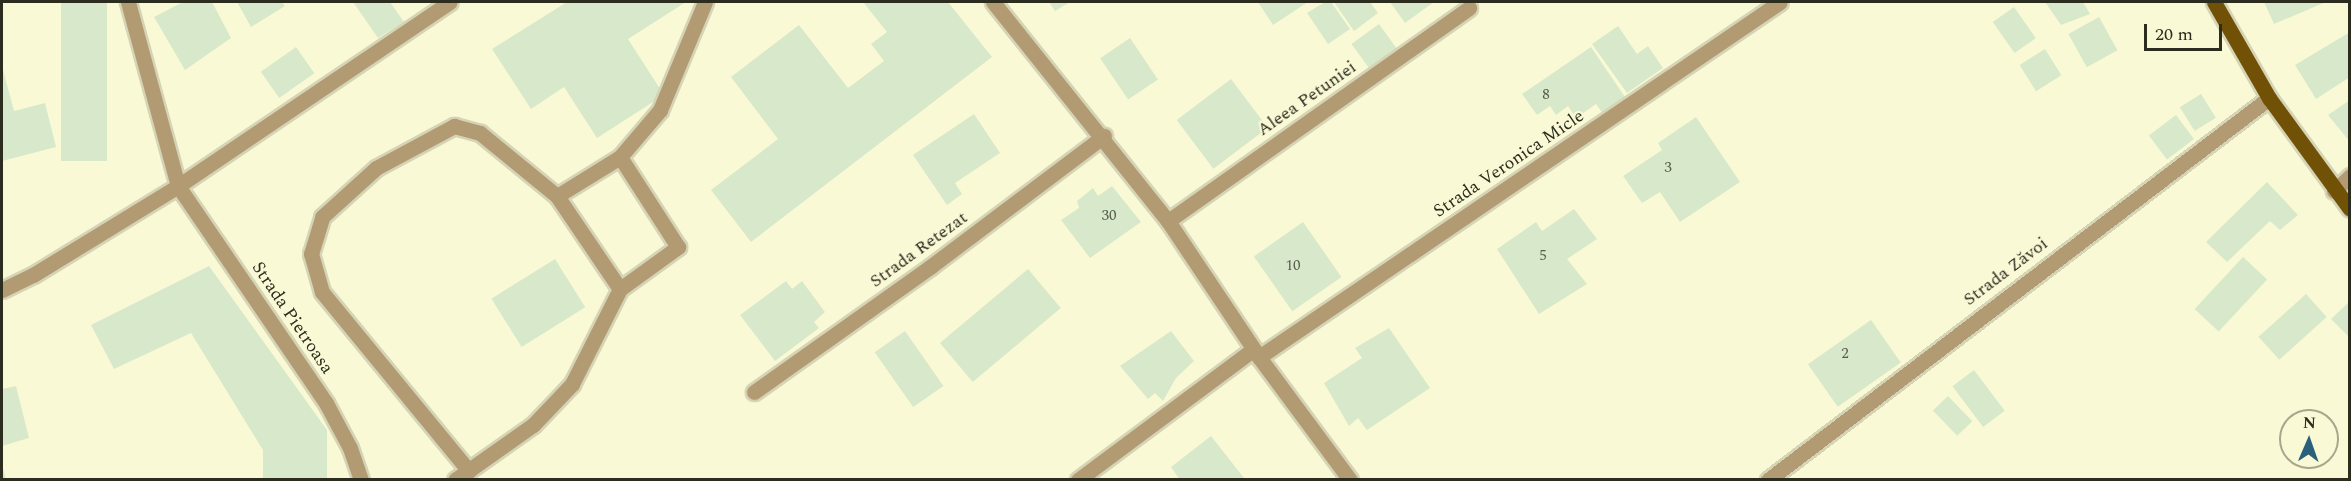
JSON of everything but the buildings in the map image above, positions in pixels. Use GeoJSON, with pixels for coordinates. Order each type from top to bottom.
{"type":"FeatureCollection","features":[{"type":"Feature","properties":{"kind":"main road"},"geometry":{"type":"LineString","coordinates":[[2214,2],[2269,98],[2349,209]]}},
{"type":"Feature","properties":{"kind":"street","name":"Strada Pietroasa"},"geometry":{"type":"LineString","coordinates":[[128,2],[178,186],[326,404],[350,448],[361,480]]}},
{"type":"Feature","properties":{"kind":"street"},"geometry":{"type":"LineString","coordinates":[[2,290],[33,275],[178,186],[450,2]]}},
{"type":"Feature","properties":{"kind":"street"},"geometry":{"type":"LineString","coordinates":[[557,196],[620,157],[660,110],[705,2]]}},
{"type":"Feature","properties":{"kind":"street"},"geometry":{"type":"LineString","coordinates":[[993,2],[1104,136],[1168,221],[1256,353],[1350,480]]}},
{"type":"Feature","properties":{"kind":"street","name":"Strada Veronica Micle"},"geometry":{"type":"LineString","coordinates":[[1078,480],[1256,353],[1780,2]]}},
{"type":"Feature","properties":{"kind":"street","name":"Aleea Petuniei"},"geometry":{"type":"LineString","coordinates":[[1168,221],[1469,8]]}},
{"type":"Feature","properties":{"kind":"street","name":"Strada Zăvoi"},"geometry":{"type":"LineString","coordinates":[[1768,480],[2269,98]]}},
{"type":"Feature","properties":{"kind":"street"},"geometry":{"type":"LineString","coordinates":[[469,471],[322,292],[311,254],[322,217],[376,168],[454,126],[480,133],[557,196],[620,288]]}},
{"type":"Feature","properties":{"kind":"street","name":"Strada Retezat"},"geometry":{"type":"LineString","coordinates":[[754,392],[930,267],[1104,136]]}},
{"type":"Feature","properties":{"kind":"street"},"geometry":{"type":"LineString","coordinates":[[455,480],[534,425],[572,384],[620,288],[678,247],[620,157]]}},
{"type":"Feature","properties":{"kind":"street"},"geometry":{"type":"LineString","coordinates":[[2334,191],[2349,177]]}}]}
